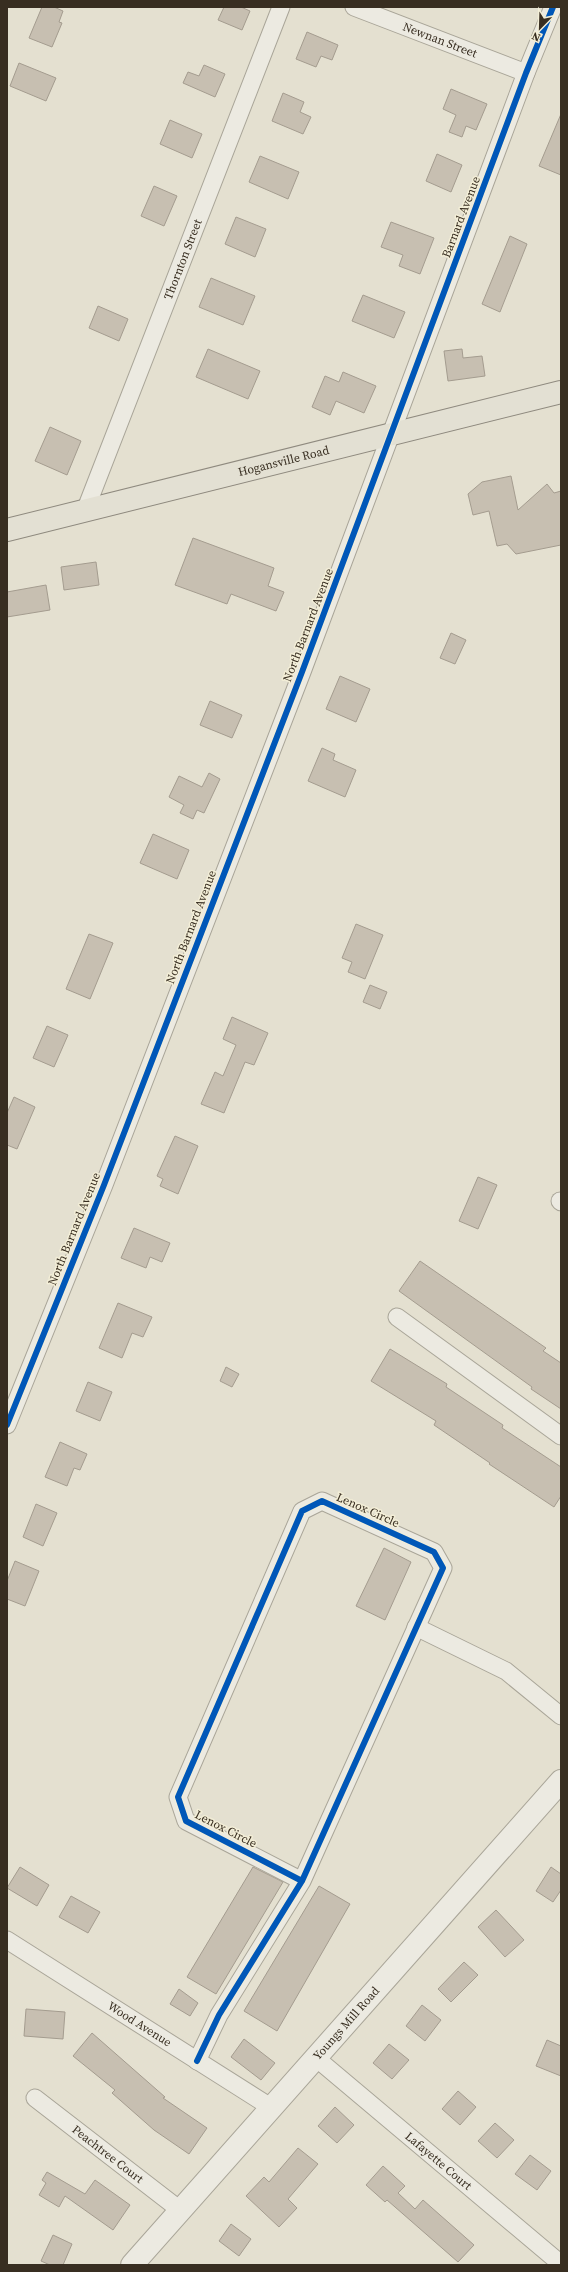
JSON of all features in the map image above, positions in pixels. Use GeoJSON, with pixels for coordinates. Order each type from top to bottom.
{"type":"FeatureCollection","features":[{"type":"Feature","properties":{"kind":"main road","name":"Hogansville Road"},"geometry":{"type":"LineString","coordinates":[[7,530],[561,392]]}},
{"type":"Feature","properties":{"kind":"street","name":"Thornton Street"},"geometry":{"type":"LineString","coordinates":[[85,511],[281,7]]}},
{"type":"Feature","properties":{"kind":"street","name":"Newnan Street"},"geometry":{"type":"LineString","coordinates":[[354,7],[526,73]]}},
{"type":"Feature","properties":{"kind":"street","name":"Barnard Avenue"},"geometry":{"type":"LineString","coordinates":[[390,435],[526,73],[553,7]]}},
{"type":"Feature","properties":{"kind":"street","name":"North Barnard Avenue"},"geometry":{"type":"LineString","coordinates":[[7,1425],[104,1185],[302,672],[390,435]]}},
{"type":"Feature","properties":{"kind":"street"},"geometry":{"type":"LineString","coordinates":[[397,1317],[561,1436]]}},
{"type":"Feature","properties":{"kind":"street","name":"Lenox Circle"},"geometry":{"type":"LineString","coordinates":[[197,2061],[219,2015],[302,1881],[443,1568],[434,1552],[322,1501],[302,1511],[178,1797],[186,1821],[302,1881]]}},
{"type":"Feature","properties":{"kind":"street"},"geometry":{"type":"LineString","coordinates":[[416,1627],[506,1671],[561,1716]]}},
{"type":"Feature","properties":{"kind":"street","name":"Youngs Mill Road"},"geometry":{"type":"LineString","coordinates":[[132,2265],[561,1781]]}},
{"type":"Feature","properties":{"kind":"street","name":"Wood Avenue"},"geometry":{"type":"LineString","coordinates":[[7,1940],[272,2108]]}},
{"type":"Feature","properties":{"kind":"street","name":"Lafayette Court"},"geometry":{"type":"LineString","coordinates":[[316,2058],[561,2264]]}},
{"type":"Feature","properties":{"kind":"street","name":"Peachtree Court"},"geometry":{"type":"LineString","coordinates":[[35,2098],[180,2210]]}},
{"type":"Feature","properties":{"kind":"building"},"geometry":{"type":"Polygon","coordinates":[[[42,7],[54,7],[63,11],[59,22],[62,23],[52,47],[29,38],[42,7]]]}},
{"type":"Feature","properties":{"kind":"building"},"geometry":{"type":"Polygon","coordinates":[[[224,7],[241,7],[250,11],[242,30],[218,20],[224,7]]]}},
{"type":"Feature","properties":{"kind":"building"},"geometry":{"type":"Polygon","coordinates":[[[307,32],[338,45],[332,60],[321,56],[316,67],[296,59],[307,32]]]}},
{"type":"Feature","properties":{"kind":"building"},"geometry":{"type":"Polygon","coordinates":[[[19,63],[56,78],[46,101],[10,86],[19,63]]]}},
{"type":"Feature","properties":{"kind":"building"},"geometry":{"type":"Polygon","coordinates":[[[204,65],[225,74],[215,97],[183,83],[188,72],[199,76],[204,65]]]}},
{"type":"Feature","properties":{"kind":"building"},"geometry":{"type":"Polygon","coordinates":[[[451,89],[487,104],[476,130],[466,126],[462,137],[449,132],[456,115],[443,109],[451,89]]]}},
{"type":"Feature","properties":{"kind":"building"},"geometry":{"type":"Polygon","coordinates":[[[283,93],[304,102],[300,112],[311,117],[303,134],[272,121],[283,93]]]}},
{"type":"Feature","properties":{"kind":"building"},"geometry":{"type":"Polygon","coordinates":[[[561,114],[561,175],[539,166],[561,114]]]}},
{"type":"Feature","properties":{"kind":"building"},"geometry":{"type":"Polygon","coordinates":[[[170,120],[202,134],[192,158],[160,144],[170,120]]]}},
{"type":"Feature","properties":{"kind":"building"},"geometry":{"type":"Polygon","coordinates":[[[437,154],[462,165],[451,192],[426,181],[437,154]]]}},
{"type":"Feature","properties":{"kind":"building"},"geometry":{"type":"Polygon","coordinates":[[[260,156],[299,172],[288,199],[249,182],[260,156]]]}},
{"type":"Feature","properties":{"kind":"building"},"geometry":{"type":"Polygon","coordinates":[[[154,186],[177,196],[164,226],[141,216],[154,186]]]}},
{"type":"Feature","properties":{"kind":"building"},"geometry":{"type":"Polygon","coordinates":[[[236,217],[266,229],[255,257],[225,244],[236,217]]]}},
{"type":"Feature","properties":{"kind":"building"},"geometry":{"type":"Polygon","coordinates":[[[391,222],[434,238],[420,274],[399,266],[403,255],[381,247],[391,222]]]}},
{"type":"Feature","properties":{"kind":"building"},"geometry":{"type":"Polygon","coordinates":[[[510,236],[527,244],[500,312],[482,304],[510,236]]]}},
{"type":"Feature","properties":{"kind":"building"},"geometry":{"type":"Polygon","coordinates":[[[211,278],[255,296],[243,325],[199,307],[211,278]]]}},
{"type":"Feature","properties":{"kind":"building"},"geometry":{"type":"Polygon","coordinates":[[[363,295],[405,312],[394,338],[352,321],[363,295]]]}},
{"type":"Feature","properties":{"kind":"building"},"geometry":{"type":"Polygon","coordinates":[[[98,306],[128,319],[119,341],[89,328],[98,306]]]}},
{"type":"Feature","properties":{"kind":"building"},"geometry":{"type":"Polygon","coordinates":[[[208,349],[260,371],[248,399],[196,377],[208,349]]]}},
{"type":"Feature","properties":{"kind":"building"},"geometry":{"type":"Polygon","coordinates":[[[462,349],[463,358],[482,356],[485,376],[448,381],[444,351],[462,349]]]}},
{"type":"Feature","properties":{"kind":"building"},"geometry":{"type":"Polygon","coordinates":[[[343,372],[376,386],[364,413],[336,401],[330,415],[312,407],[325,376],[339,382],[343,372]]]}},
{"type":"Feature","properties":{"kind":"building"},"geometry":{"type":"Polygon","coordinates":[[[50,427],[81,441],[67,475],[35,461],[50,427]]]}},
{"type":"Feature","properties":{"kind":"building"},"geometry":{"type":"Polygon","coordinates":[[[511,476],[518,510],[547,484],[554,493],[561,491],[561,545],[516,554],[507,544],[497,546],[489,511],[473,515],[468,494],[482,482],[511,476]]]}},
{"type":"Feature","properties":{"kind":"building"},"geometry":{"type":"Polygon","coordinates":[[[193,538],[274,568],[268,586],[284,592],[276,611],[231,594],[227,604],[175,585],[193,538]]]}},
{"type":"Feature","properties":{"kind":"building"},"geometry":{"type":"Polygon","coordinates":[[[96,562],[99,585],[64,590],[61,567],[96,562]]]}},
{"type":"Feature","properties":{"kind":"building"},"geometry":{"type":"Polygon","coordinates":[[[46,585],[50,610],[7,617],[7,592],[46,585]]]}},
{"type":"Feature","properties":{"kind":"building"},"geometry":{"type":"Polygon","coordinates":[[[451,633],[466,640],[455,664],[440,658],[451,633]]]}},
{"type":"Feature","properties":{"kind":"building"},"geometry":{"type":"Polygon","coordinates":[[[340,676],[370,689],[356,722],[326,709],[340,676]]]}},
{"type":"Feature","properties":{"kind":"building"},"geometry":{"type":"Polygon","coordinates":[[[210,701],[242,715],[232,738],[200,725],[210,701]]]}},
{"type":"Feature","properties":{"kind":"building"},"geometry":{"type":"Polygon","coordinates":[[[322,748],[335,754],[333,760],[356,770],[345,797],[308,781],[322,748]]]}},
{"type":"Feature","properties":{"kind":"building"},"geometry":{"type":"Polygon","coordinates":[[[209,773],[220,779],[204,813],[197,810],[193,819],[180,813],[184,805],[169,797],[179,776],[202,787],[209,773]]]}},
{"type":"Feature","properties":{"kind":"building"},"geometry":{"type":"Polygon","coordinates":[[[153,834],[189,850],[177,879],[140,863],[153,834]]]}},
{"type":"Feature","properties":{"kind":"building"},"geometry":{"type":"Polygon","coordinates":[[[356,924],[383,935],[365,979],[348,972],[352,962],[342,958],[356,924]]]}},
{"type":"Feature","properties":{"kind":"building"},"geometry":{"type":"Polygon","coordinates":[[[89,934],[113,943],[90,999],[66,989],[89,934]]]}},
{"type":"Feature","properties":{"kind":"building"},"geometry":{"type":"Polygon","coordinates":[[[370,985],[387,992],[380,1009],[363,1002],[370,985]]]}},
{"type":"Feature","properties":{"kind":"building"},"geometry":{"type":"Polygon","coordinates":[[[232,1017],[268,1033],[254,1065],[245,1062],[224,1113],[201,1104],[215,1072],[223,1076],[236,1045],[223,1039],[232,1017]]]}},
{"type":"Feature","properties":{"kind":"building"},"geometry":{"type":"Polygon","coordinates":[[[47,1026],[68,1035],[54,1067],[33,1058],[47,1026]]]}},
{"type":"Feature","properties":{"kind":"building"},"geometry":{"type":"Polygon","coordinates":[[[14,1097],[35,1107],[17,1149],[7,1145],[7,1113],[14,1097]]]}},
{"type":"Feature","properties":{"kind":"building"},"geometry":{"type":"Polygon","coordinates":[[[175,1136],[198,1146],[178,1194],[160,1186],[163,1179],[157,1176],[175,1136]]]}},
{"type":"Feature","properties":{"kind":"building"},"geometry":{"type":"Polygon","coordinates":[[[478,1177],[497,1185],[478,1229],[459,1221],[478,1177]]]}},
{"type":"Feature","properties":{"kind":"building"},"geometry":{"type":"Polygon","coordinates":[[[134,1228],[170,1243],[162,1262],[150,1257],[146,1268],[121,1258],[134,1228]]]}},
{"type":"Feature","properties":{"kind":"building"},"geometry":{"type":"Polygon","coordinates":[[[420,1261],[546,1348],[543,1351],[561,1363],[561,1409],[531,1389],[532,1387],[399,1291],[420,1261]]]}},
{"type":"Feature","properties":{"kind":"building"},"geometry":{"type":"Polygon","coordinates":[[[118,1303],[152,1317],[143,1337],[132,1333],[122,1358],[99,1348],[118,1303]]]}},
{"type":"Feature","properties":{"kind":"building"},"geometry":{"type":"Polygon","coordinates":[[[390,1349],[447,1384],[446,1387],[503,1425],[502,1428],[561,1467],[561,1496],[554,1507],[434,1425],[436,1421],[371,1381],[390,1349]]]}},
{"type":"Feature","properties":{"kind":"building"},"geometry":{"type":"Polygon","coordinates":[[[226,1367],[239,1374],[232,1387],[220,1381],[226,1367]]]}},
{"type":"Feature","properties":{"kind":"building"},"geometry":{"type":"Polygon","coordinates":[[[88,1382],[112,1392],[100,1421],[76,1411],[88,1382]]]}},
{"type":"Feature","properties":{"kind":"building"},"geometry":{"type":"Polygon","coordinates":[[[60,1442],[87,1454],[80,1470],[74,1468],[67,1486],[45,1477],[60,1442]]]}},
{"type":"Feature","properties":{"kind":"building"},"geometry":{"type":"Polygon","coordinates":[[[36,1504],[57,1513],[43,1546],[23,1537],[36,1504]]]}},
{"type":"Feature","properties":{"kind":"building"},"geometry":{"type":"Polygon","coordinates":[[[384,1548],[411,1562],[385,1620],[356,1606],[384,1548]]]}},
{"type":"Feature","properties":{"kind":"building"},"geometry":{"type":"Polygon","coordinates":[[[15,1561],[39,1571],[25,1606],[7,1599],[7,1581],[15,1561]]]}},
{"type":"Feature","properties":{"kind":"building"},"geometry":{"type":"Polygon","coordinates":[[[20,1867],[49,1885],[37,1906],[7,1888],[20,1867]]]}},
{"type":"Feature","properties":{"kind":"building"},"geometry":{"type":"Polygon","coordinates":[[[253,1867],[283,1882],[216,1994],[187,1977],[253,1867]]]}},
{"type":"Feature","properties":{"kind":"building"},"geometry":{"type":"Polygon","coordinates":[[[551,1867],[561,1874],[561,1890],[553,1902],[536,1891],[551,1867]]]}},
{"type":"Feature","properties":{"kind":"building"},"geometry":{"type":"Polygon","coordinates":[[[319,1886],[350,1904],[277,2031],[244,2011],[319,1886]]]}},
{"type":"Feature","properties":{"kind":"building"},"geometry":{"type":"Polygon","coordinates":[[[71,1896],[100,1912],[88,1933],[59,1917],[71,1896]]]}},
{"type":"Feature","properties":{"kind":"building"},"geometry":{"type":"Polygon","coordinates":[[[496,1910],[524,1940],[505,1957],[478,1927],[496,1910]]]}},
{"type":"Feature","properties":{"kind":"building"},"geometry":{"type":"Polygon","coordinates":[[[464,1962],[478,1975],[451,2002],[438,1989],[464,1962]]]}},
{"type":"Feature","properties":{"kind":"building"},"geometry":{"type":"Polygon","coordinates":[[[179,1989],[198,2003],[190,2016],[170,2004],[179,1989]]]}},
{"type":"Feature","properties":{"kind":"building"},"geometry":{"type":"Polygon","coordinates":[[[422,2005],[441,2020],[425,2041],[406,2026],[422,2005]]]}},
{"type":"Feature","properties":{"kind":"building"},"geometry":{"type":"Polygon","coordinates":[[[26,2009],[65,2012],[63,2039],[24,2036],[26,2009]]]}},
{"type":"Feature","properties":{"kind":"building"},"geometry":{"type":"Polygon","coordinates":[[[92,2033],[165,2097],[163,2098],[207,2128],[189,2154],[154,2130],[112,2093],[115,2090],[73,2056],[92,2033]]]}},
{"type":"Feature","properties":{"kind":"building"},"geometry":{"type":"Polygon","coordinates":[[[244,2039],[275,2063],[261,2080],[231,2057],[244,2039]]]}},
{"type":"Feature","properties":{"kind":"building"},"geometry":{"type":"Polygon","coordinates":[[[547,2040],[561,2046],[561,2076],[536,2066],[547,2040]]]}},
{"type":"Feature","properties":{"kind":"building"},"geometry":{"type":"Polygon","coordinates":[[[389,2044],[409,2060],[392,2079],[373,2063],[389,2044]]]}},
{"type":"Feature","properties":{"kind":"building"},"geometry":{"type":"Polygon","coordinates":[[[458,2091],[476,2107],[460,2125],[442,2109],[458,2091]]]}},
{"type":"Feature","properties":{"kind":"building"},"geometry":{"type":"Polygon","coordinates":[[[335,2107],[354,2125],[337,2143],[318,2126],[335,2107]]]}},
{"type":"Feature","properties":{"kind":"building"},"geometry":{"type":"Polygon","coordinates":[[[495,2123],[514,2140],[497,2158],[478,2141],[495,2123]]]}},
{"type":"Feature","properties":{"kind":"building"},"geometry":{"type":"Polygon","coordinates":[[[298,2148],[318,2164],[288,2199],[297,2208],[279,2227],[246,2196],[264,2177],[269,2182],[298,2148]]]}},
{"type":"Feature","properties":{"kind":"building"},"geometry":{"type":"Polygon","coordinates":[[[530,2155],[551,2171],[537,2190],[515,2174],[530,2155]]]}},
{"type":"Feature","properties":{"kind":"building"},"geometry":{"type":"Polygon","coordinates":[[[383,2166],[405,2186],[398,2193],[415,2209],[423,2200],[474,2245],[458,2262],[387,2200],[385,2202],[366,2185],[383,2166]]]}},
{"type":"Feature","properties":{"kind":"building"},"geometry":{"type":"Polygon","coordinates":[[[47,2172],[85,2194],[95,2180],[130,2205],[113,2230],[65,2196],[59,2207],[39,2195],[46,2183],[42,2180],[47,2172]]]}},
{"type":"Feature","properties":{"kind":"building"},"geometry":{"type":"Polygon","coordinates":[[[231,2224],[251,2239],[239,2256],[219,2241],[231,2224]]]}},
{"type":"Feature","properties":{"kind":"building"},"geometry":{"type":"Polygon","coordinates":[[[53,2235],[72,2244],[63,2265],[50,2265],[41,2261],[53,2235]]]}},
{"type":"Feature","properties":{"kind":"cycle path"},"geometry":{"type":"LineString","coordinates":[[7,1425],[104,1185],[302,672],[526,73],[553,7]]}},
{"type":"Feature","properties":{"kind":"cycle path"},"geometry":{"type":"LineString","coordinates":[[197,2061],[219,2015],[302,1881],[443,1568],[434,1552],[322,1501],[302,1511],[178,1797],[186,1821],[302,1881]]}}]}
